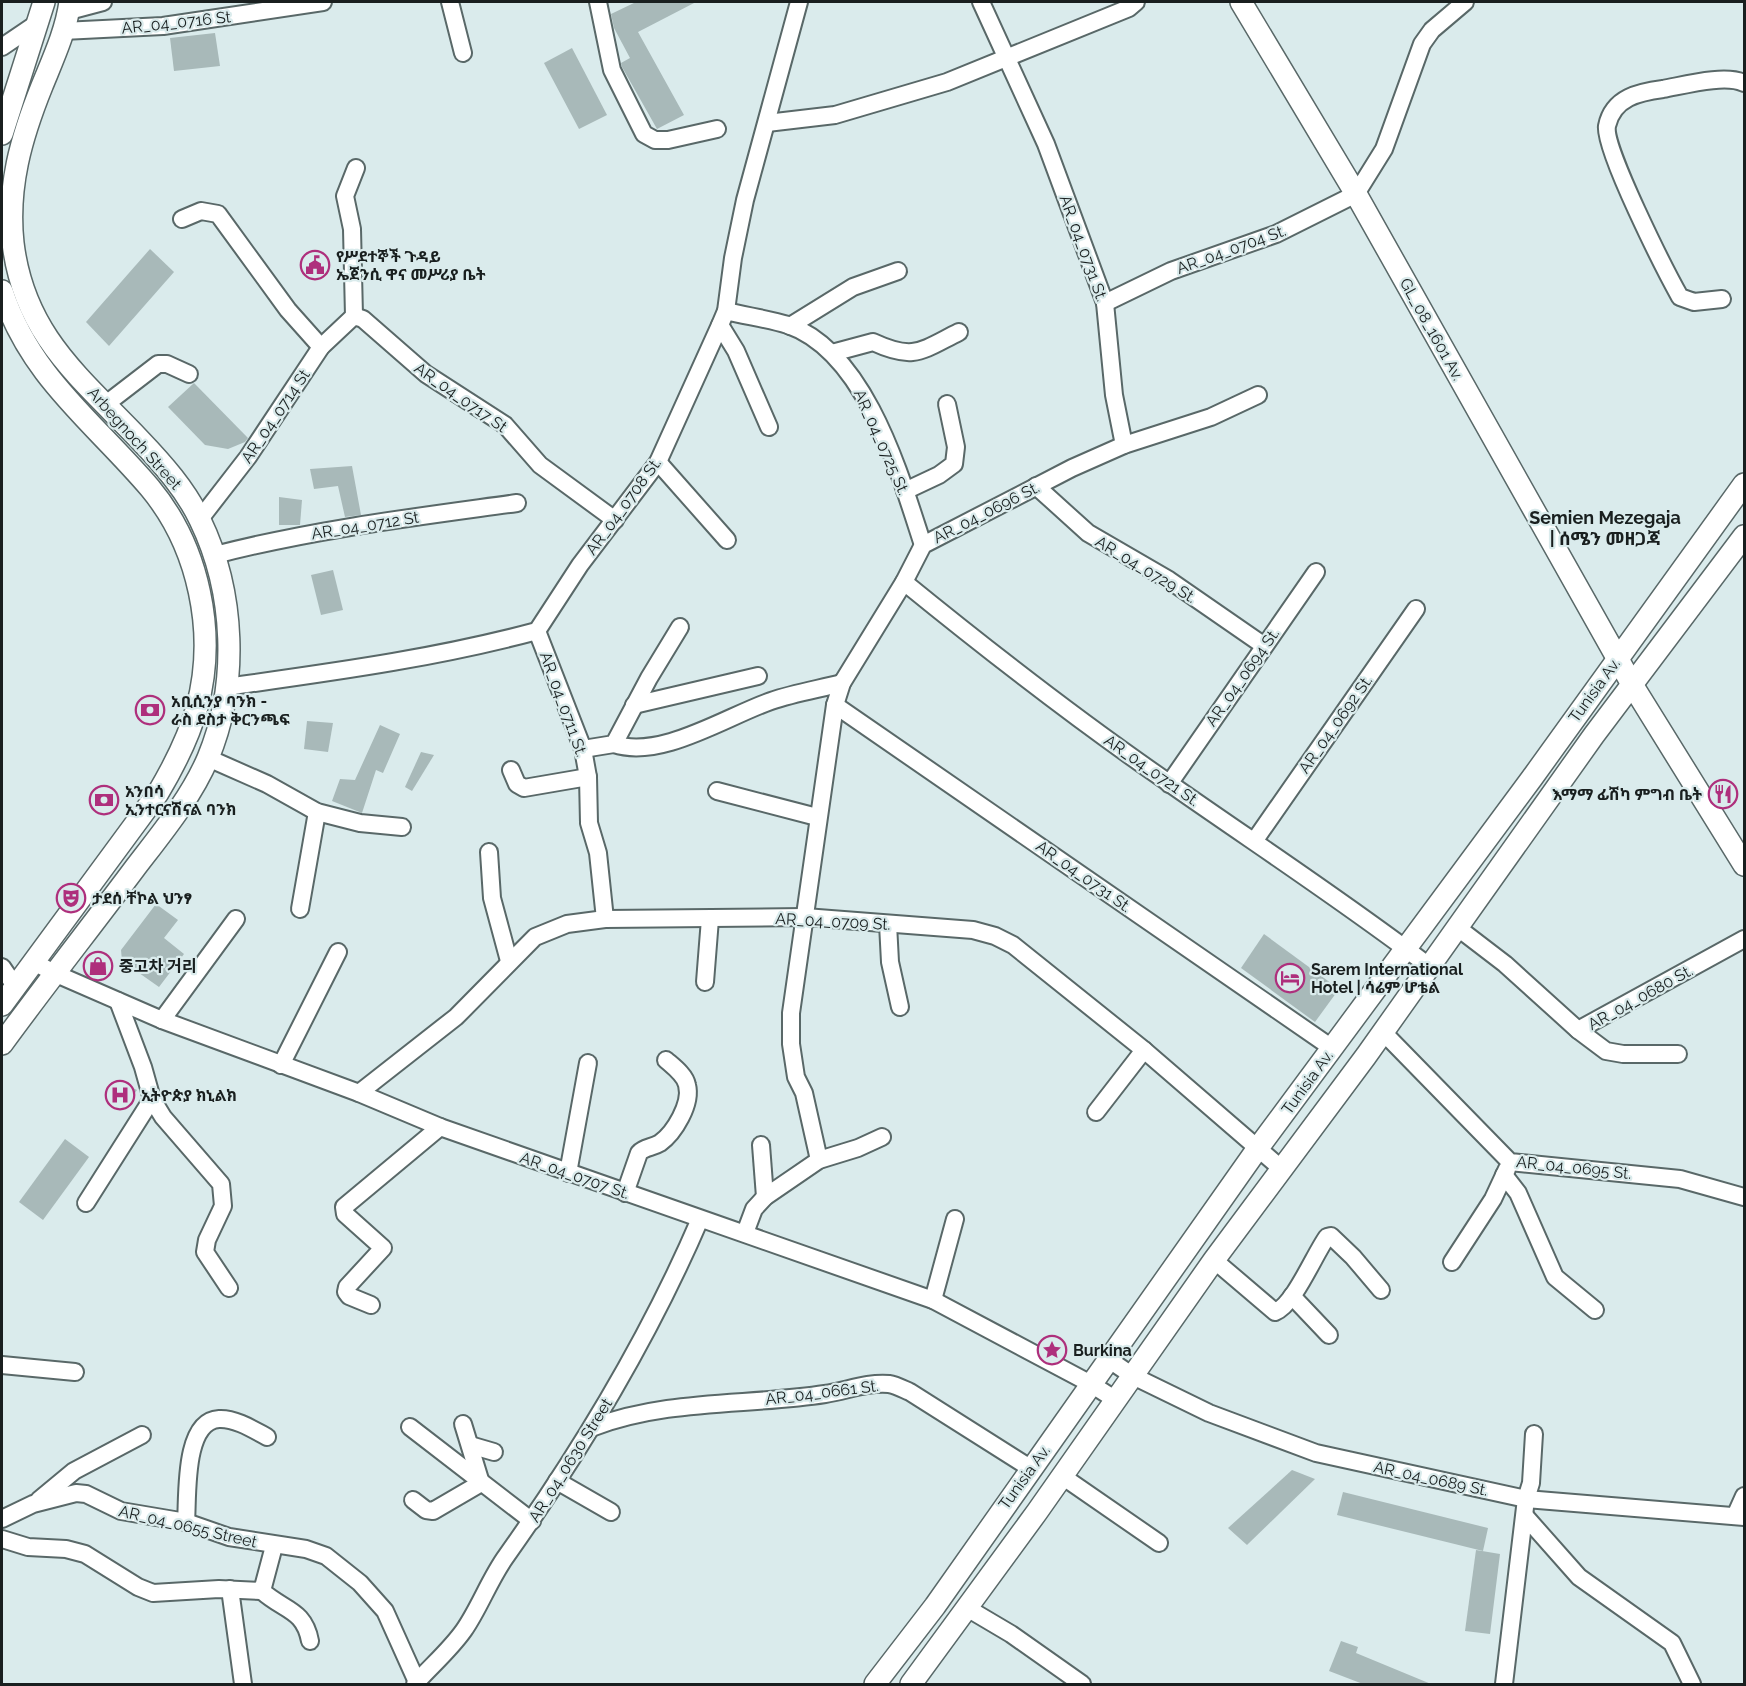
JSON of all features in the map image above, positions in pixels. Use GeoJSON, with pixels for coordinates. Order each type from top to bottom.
{"type":"FeatureCollection","features":[{"type":"Feature","properties":{"kind":"main road","name":"GL_08_1601 Av."},"geometry":{"type":"LineString","coordinates":[[1241,2],[1356,194],[1633,686],[1744,865]]}},
{"type":"Feature","properties":{"kind":"main road"},"geometry":{"type":"LineString","coordinates":[[2,134],[41,12]]}},
{"type":"Feature","properties":{"kind":"main road","name":"Arbegnoch Street"},"geometry":{"type":"LineString","coordinates":[[2,1044],[161,834],[208,758],[226,687],[227,620],[224,590],[215,555],[200,519],[173,479],[106,404],[55,352],[26,296],[13,247],[11,203],[18,153],[68,14]]}},
{"type":"Feature","properties":{"kind":"main road","name":"Arbegnoch Street"},"geometry":{"type":"LineString","coordinates":[[2,295],[18,333],[56,390],[150,489],[171,517],[180,534],[198,586],[206,633],[197,707],[184,746],[169,775],[2,1005]]}},
{"type":"Feature","properties":{"kind":"main road","name":"Tunisia Av."},"geometry":{"type":"LineString","coordinates":[[875,1684],[935,1606],[1030,1468],[1258,1148],[1406,949],[1744,484]]}},
{"type":"Feature","properties":{"kind":"main road","name":"Tunisia Av."},"geometry":{"type":"LineString","coordinates":[[910,1684],[1062,1476],[1214,1260],[1283,1170],[1430,967],[1594,735],[1744,537]]}},
{"type":"Feature","properties":{"kind":"street"},"geometry":{"type":"LineString","coordinates":[[68,14],[103,2]]}},
{"type":"Feature","properties":{"kind":"street","name":"AR_04_0716 St"},"geometry":{"type":"LineString","coordinates":[[68,14],[163,26],[322,2]]}},
{"type":"Feature","properties":{"kind":"street"},"geometry":{"type":"LineString","coordinates":[[450,2],[463,53]]}},
{"type":"Feature","properties":{"kind":"street"},"geometry":{"type":"LineString","coordinates":[[598,2],[612,70],[644,134],[656,140],[668,140],[717,129]]}},
{"type":"Feature","properties":{"kind":"street","name":"AR_04_0708 St."},"geometry":{"type":"LineString","coordinates":[[537,631],[580,565],[658,462],[723,318],[745,200],[799,2]]}},
{"type":"Feature","properties":{"kind":"street","name":"AR_04_0731 St."},"geometry":{"type":"LineString","coordinates":[[981,2],[1046,144],[1105,303],[1114,395],[1124,446]]}},
{"type":"Feature","properties":{"kind":"street"},"geometry":{"type":"LineString","coordinates":[[767,123],[834,115],[947,82],[1009,59],[1130,8],[1136,2]]}},
{"type":"Feature","properties":{"kind":"street"},"geometry":{"type":"LineString","coordinates":[[1356,194],[1383,149],[1422,45],[1432,30],[1465,2]]}},
{"type":"Feature","properties":{"kind":"street"},"geometry":{"type":"LineString","coordinates":[[2,47],[41,12]]}},
{"type":"Feature","properties":{"kind":"street"},"geometry":{"type":"LineString","coordinates":[[1722,299],[1694,302],[1680,297],[1633,202],[1611,147],[1607,126],[1617,105],[1635,93],[1729,79],[1744,83]]}},
{"type":"Feature","properties":{"kind":"street"},"geometry":{"type":"LineString","coordinates":[[356,168],[345,196],[351,230],[358,318]]}},
{"type":"Feature","properties":{"kind":"street","name":"AR_04_0704 St."},"geometry":{"type":"LineString","coordinates":[[1105,303],[1171,271],[1276,234],[1356,194]]}},
{"type":"Feature","properties":{"kind":"street"},"geometry":{"type":"LineString","coordinates":[[182,219],[201,211],[218,214],[288,310],[321,346]]}},
{"type":"Feature","properties":{"kind":"street"},"geometry":{"type":"LineString","coordinates":[[790,326],[853,287],[898,271]]}},
{"type":"Feature","properties":{"kind":"street","name":"AR_04_0714 St"},"geometry":{"type":"LineString","coordinates":[[200,519],[248,457],[321,346],[358,318]]}},
{"type":"Feature","properties":{"kind":"street","name":"AR_04_0717 St"},"geometry":{"type":"LineString","coordinates":[[358,318],[426,374],[505,425],[540,465],[615,519]]}},
{"type":"Feature","properties":{"kind":"street"},"geometry":{"type":"LineString","coordinates":[[723,318],[769,428]]}},
{"type":"Feature","properties":{"kind":"street","name":"AR_04_0725 St."},"geometry":{"type":"LineString","coordinates":[[723,318],[790,326],[832,353],[858,386],[879,426],[905,491],[923,545]]}},
{"type":"Feature","properties":{"kind":"street"},"geometry":{"type":"LineString","coordinates":[[832,353],[873,342],[897,353],[911,353],[959,332]]}},
{"type":"Feature","properties":{"kind":"street"},"geometry":{"type":"LineString","coordinates":[[106,404],[158,364],[167,364],[189,374]]}},
{"type":"Feature","properties":{"kind":"street","name":"AR_04_0696 St."},"geometry":{"type":"LineString","coordinates":[[819,1160],[804,1093],[796,1077],[791,1044],[791,1013],[817,818],[836,705],[842,683],[904,582],[923,545],[1036,486],[1124,446],[1211,417],[1258,395]]}},
{"type":"Feature","properties":{"kind":"street"},"geometry":{"type":"LineString","coordinates":[[905,491],[939,475],[954,464],[956,447],[948,404]]}},
{"type":"Feature","properties":{"kind":"street"},"geometry":{"type":"LineString","coordinates":[[658,462],[727,540]]}},
{"type":"Feature","properties":{"kind":"street","name":"AR_04_0729 St."},"geometry":{"type":"LineString","coordinates":[[1036,486],[1088,533],[1169,580],[1263,645]]}},
{"type":"Feature","properties":{"kind":"street","name":"AR_04_0712 St"},"geometry":{"type":"LineString","coordinates":[[215,555],[269,541],[363,524],[517,503]]}},
{"type":"Feature","properties":{"kind":"street","name":"AR_04_0694 St."},"geometry":{"type":"LineString","coordinates":[[1169,783],[1316,572]]}},
{"type":"Feature","properties":{"kind":"street","name":"AR_04_0721 St."},"geometry":{"type":"LineString","coordinates":[[904,582],[1052,700],[1169,783],[1255,840],[1430,967]]}},
{"type":"Feature","properties":{"kind":"street","name":"AR_04_0692 St."},"geometry":{"type":"LineString","coordinates":[[1255,840],[1416,609]]}},
{"type":"Feature","properties":{"kind":"street"},"geometry":{"type":"LineString","coordinates":[[614,744],[680,627]]}},
{"type":"Feature","properties":{"kind":"street"},"geometry":{"type":"LineString","coordinates":[[226,687],[373,667],[465,650],[537,631]]}},
{"type":"Feature","properties":{"kind":"street","name":"AR_04_0711 St."},"geometry":{"type":"LineString","coordinates":[[537,631],[583,749],[588,777],[588,823],[598,853],[605,919]]}},
{"type":"Feature","properties":{"kind":"street"},"geometry":{"type":"LineString","coordinates":[[634,705],[758,676]]}},
{"type":"Feature","properties":{"kind":"street"},"geometry":{"type":"LineString","coordinates":[[583,749],[614,744],[635,749],[691,735],[773,700],[842,683]]}},
{"type":"Feature","properties":{"kind":"street","name":"AR_04_0731 St."},"geometry":{"type":"LineString","coordinates":[[836,705],[1332,1048]]}},
{"type":"Feature","properties":{"kind":"street"},"geometry":{"type":"LineString","coordinates":[[208,758],[267,784],[317,812],[360,823],[402,827]]}},
{"type":"Feature","properties":{"kind":"street"},"geometry":{"type":"LineString","coordinates":[[511,770],[517,784],[524,788],[588,777]]}},
{"type":"Feature","properties":{"kind":"street"},"geometry":{"type":"LineString","coordinates":[[717,791],[817,818]]}},
{"type":"Feature","properties":{"kind":"street"},"geometry":{"type":"LineString","coordinates":[[300,909],[317,812]]}},
{"type":"Feature","properties":{"kind":"street"},"geometry":{"type":"LineString","coordinates":[[489,852],[492,898],[509,961]]}},
{"type":"Feature","properties":{"kind":"street","name":"AR_04_0709 St."},"geometry":{"type":"LineString","coordinates":[[359,1093],[456,1017],[509,961],[535,937],[549,930],[605,919],[805,917],[972,930],[995,936],[1013,945],[1144,1050],[1283,1170]]}},
{"type":"Feature","properties":{"kind":"street"},"geometry":{"type":"LineString","coordinates":[[162,1020],[236,919]]}},
{"type":"Feature","properties":{"kind":"street"},"geometry":{"type":"LineString","coordinates":[[705,982],[710,919]]}},
{"type":"Feature","properties":{"kind":"street"},"geometry":{"type":"LineString","coordinates":[[888,924],[890,962],[900,1006]]}},
{"type":"Feature","properties":{"kind":"street","name":"AR_04_0680 St."},"geometry":{"type":"LineString","coordinates":[[1458,928],[1505,964],[1578,1030],[1744,939]]}},
{"type":"Feature","properties":{"kind":"street"},"geometry":{"type":"LineString","coordinates":[[281,1065],[338,952]]}},
{"type":"Feature","properties":{"kind":"street","name":"AR_04_0707 St."},"geometry":{"type":"LineString","coordinates":[[34,962],[162,1020],[359,1093],[440,1127],[933,1300],[1091,1384],[1116,1400]]}},
{"type":"Feature","properties":{"kind":"street"},"geometry":{"type":"LineString","coordinates":[[2,967],[15,986]]}},
{"type":"Feature","properties":{"kind":"street"},"geometry":{"type":"LineString","coordinates":[[118,1001],[143,1067],[152,1099],[163,1117],[221,1184],[224,1206],[207,1240],[205,1252],[229,1288]]}},
{"type":"Feature","properties":{"kind":"street"},"geometry":{"type":"LineString","coordinates":[[1578,1030],[1606,1051],[1623,1054],[1678,1053]]}},
{"type":"Feature","properties":{"kind":"street","name":"AR_04_0695 St."},"geometry":{"type":"LineString","coordinates":[[1382,1031],[1507,1169],[1680,1179],[1744,1197]]}},
{"type":"Feature","properties":{"kind":"street"},"geometry":{"type":"LineString","coordinates":[[1095,1112],[1144,1050]]}},
{"type":"Feature","properties":{"kind":"street"},"geometry":{"type":"LineString","coordinates":[[626,1193],[639,1153],[661,1142],[672,1132],[688,1095],[685,1079],[666,1060]]}},
{"type":"Feature","properties":{"kind":"street"},"geometry":{"type":"LineString","coordinates":[[568,1173],[588,1063]]}},
{"type":"Feature","properties":{"kind":"street"},"geometry":{"type":"LineString","coordinates":[[86,1203],[152,1099]]}},
{"type":"Feature","properties":{"kind":"street"},"geometry":{"type":"LineString","coordinates":[[371,1305],[349,1296],[346,1292],[347,1287],[383,1248],[345,1214],[344,1207],[440,1127]]}},
{"type":"Feature","properties":{"kind":"street"},"geometry":{"type":"LineString","coordinates":[[745,1233],[754,1209],[765,1197],[819,1160],[858,1148],[882,1137]]}},
{"type":"Feature","properties":{"kind":"street"},"geometry":{"type":"LineString","coordinates":[[761,1144],[765,1197]]}},
{"type":"Feature","properties":{"kind":"street"},"geometry":{"type":"LineString","coordinates":[[1452,1262],[1493,1199],[1507,1169]]}},
{"type":"Feature","properties":{"kind":"street"},"geometry":{"type":"LineString","coordinates":[[1507,1169],[1556,1277],[1595,1310]]}},
{"type":"Feature","properties":{"kind":"street","name":"AR_04_0630 Street"},"geometry":{"type":"LineString","coordinates":[[416,1683],[465,1629],[506,1556],[594,1427],[668,1290],[700,1219]]}},
{"type":"Feature","properties":{"kind":"street"},"geometry":{"type":"LineString","coordinates":[[933,1300],[955,1219]]}},
{"type":"Feature","properties":{"kind":"street"},"geometry":{"type":"LineString","coordinates":[[1214,1260],[1275,1312],[1281,1310],[1292,1296],[1318,1249],[1331,1236],[1353,1257],[1381,1290]]}},
{"type":"Feature","properties":{"kind":"street"},"geometry":{"type":"LineString","coordinates":[[1292,1296],[1329,1335]]}},
{"type":"Feature","properties":{"kind":"street","name":"AR_04_0689 St."},"geometry":{"type":"LineString","coordinates":[[1108,1359],[1133,1376],[1209,1413],[1316,1453],[1526,1508],[1740,1517]]}},
{"type":"Feature","properties":{"kind":"street"},"geometry":{"type":"LineString","coordinates":[[2,1365],[75,1372]]}},
{"type":"Feature","properties":{"kind":"street","name":"AR_04_0661 St."},"geometry":{"type":"LineString","coordinates":[[594,1427],[631,1414],[682,1406],[826,1394],[862,1386],[889,1384],[910,1392],[1030,1468]]}},
{"type":"Feature","properties":{"kind":"street"},"geometry":{"type":"LineString","coordinates":[[186,1522],[192,1445],[208,1423],[219,1419],[230,1420],[267,1437]]}},
{"type":"Feature","properties":{"kind":"street"},"geometry":{"type":"LineString","coordinates":[[463,1424],[481,1483]]}},
{"type":"Feature","properties":{"kind":"street"},"geometry":{"type":"LineString","coordinates":[[410,1427],[532,1521]]}},
{"type":"Feature","properties":{"kind":"street"},"geometry":{"type":"LineString","coordinates":[[1504,1684],[1531,1483],[1534,1434]]}},
{"type":"Feature","properties":{"kind":"street"},"geometry":{"type":"LineString","coordinates":[[33,1504],[74,1471],[142,1435]]}},
{"type":"Feature","properties":{"kind":"street"},"geometry":{"type":"LineString","coordinates":[[470,1445],[494,1452]]}},
{"type":"Feature","properties":{"kind":"street"},"geometry":{"type":"LineString","coordinates":[[1062,1476],[1159,1543]]}},
{"type":"Feature","properties":{"kind":"street"},"geometry":{"type":"LineString","coordinates":[[558,1481],[611,1512]]}},
{"type":"Feature","properties":{"kind":"street"},"geometry":{"type":"LineString","coordinates":[[413,1500],[426,1510],[433,1511],[481,1483]]}},
{"type":"Feature","properties":{"kind":"street","name":"AR_04_0655 Street"},"geometry":{"type":"LineString","coordinates":[[2,1519],[33,1504],[76,1493],[86,1494],[121,1511],[186,1522],[229,1537],[274,1546],[306,1549],[326,1556],[360,1583],[385,1611],[416,1683]]}},
{"type":"Feature","properties":{"kind":"street"},"geometry":{"type":"LineString","coordinates":[[1740,1517],[1744,1496]]}},
{"type":"Feature","properties":{"kind":"street"},"geometry":{"type":"LineString","coordinates":[[1526,1508],[1579,1577],[1672,1642],[1692,1684]]}},
{"type":"Feature","properties":{"kind":"street"},"geometry":{"type":"LineString","coordinates":[[2,1539],[28,1547],[66,1549],[85,1554],[138,1587],[153,1593],[262,1591],[278,1605],[302,1618],[307,1626],[310,1641]]}},
{"type":"Feature","properties":{"kind":"street","name":"AR_04_0655 Street"},"geometry":{"type":"LineString","coordinates":[[262,1591],[274,1546]]}},
{"type":"Feature","properties":{"kind":"street"},"geometry":{"type":"LineString","coordinates":[[230,1590],[243,1684]]}},
{"type":"Feature","properties":{"kind":"street"},"geometry":{"type":"LineString","coordinates":[[967,1608],[1011,1634],[1082,1684]]}},
{"type":"Feature","properties":{"kind":"building"},"geometry":{"type":"Polygon","coordinates":[[[636,2],[696,2],[638,32],[684,115],[657,129],[622,67],[621,63],[630,58],[614,28],[611,14],[636,2]]]}},
{"type":"Feature","properties":{"kind":"building"},"geometry":{"type":"Polygon","coordinates":[[[215,33],[220,66],[174,71],[170,38],[215,33]]]}},
{"type":"Feature","properties":{"kind":"building"},"geometry":{"type":"Polygon","coordinates":[[[572,48],[607,115],[579,129],[544,63],[572,48]]]}},
{"type":"Feature","properties":{"kind":"building"},"geometry":{"type":"Polygon","coordinates":[[[150,249],[174,272],[109,346],[86,322],[150,249]]]}},
{"type":"Feature","properties":{"kind":"building"},"geometry":{"type":"Polygon","coordinates":[[[194,383],[248,438],[245,442],[228,449],[205,445],[168,407],[194,383]]]}},
{"type":"Feature","properties":{"kind":"building"},"geometry":{"type":"Polygon","coordinates":[[[352,466],[361,515],[345,517],[338,486],[314,489],[310,469],[352,466]]]}},
{"type":"Feature","properties":{"kind":"building"},"geometry":{"type":"Polygon","coordinates":[[[279,497],[302,500],[300,525],[279,525],[279,497]]]}},
{"type":"Feature","properties":{"kind":"building"},"geometry":{"type":"Polygon","coordinates":[[[333,570],[343,610],[321,615],[311,575],[333,570]]]}},
{"type":"Feature","properties":{"kind":"building"},"geometry":{"type":"Polygon","coordinates":[[[307,721],[333,723],[328,752],[304,749],[307,721]]]}},
{"type":"Feature","properties":{"kind":"building"},"geometry":{"type":"Polygon","coordinates":[[[380,725],[400,734],[383,773],[376,770],[362,813],[332,801],[340,779],[355,780],[380,725]]]}},
{"type":"Feature","properties":{"kind":"building"},"geometry":{"type":"Polygon","coordinates":[[[421,752],[434,755],[412,791],[405,787],[421,752]]]}},
{"type":"Feature","properties":{"kind":"building"},"geometry":{"type":"Polygon","coordinates":[[[156,904],[178,920],[164,938],[184,954],[159,987],[122,961],[121,950],[156,904]]]}},
{"type":"Feature","properties":{"kind":"building","name":"Sarem International Hotel | ሳሬም ሆቴል"},"geometry":{"type":"Polygon","coordinates":[[[1264,934],[1339,989],[1315,1022],[1241,968],[1264,934]]]}},
{"type":"Feature","properties":{"kind":"building","name":"ኢትዮጵያ ክኒልክ"},"geometry":{"type":"Polygon","coordinates":[[[116,1080],[137,1090],[124,1108],[105,1099],[116,1080]]]}},
{"type":"Feature","properties":{"kind":"building"},"geometry":{"type":"Polygon","coordinates":[[[65,1139],[89,1157],[43,1220],[19,1202],[65,1139]]]}},
{"type":"Feature","properties":{"kind":"building"},"geometry":{"type":"Polygon","coordinates":[[[1292,1470],[1315,1479],[1247,1545],[1228,1528],[1292,1470]]]}},
{"type":"Feature","properties":{"kind":"building"},"geometry":{"type":"Polygon","coordinates":[[[1343,1492],[1488,1528],[1483,1551],[1337,1515],[1343,1492]]]}},
{"type":"Feature","properties":{"kind":"building"},"geometry":{"type":"Polygon","coordinates":[[[1476,1550],[1500,1554],[1490,1634],[1465,1631],[1476,1550]]]}},
{"type":"Feature","properties":{"kind":"building"},"geometry":{"type":"Polygon","coordinates":[[[1341,1641],[1358,1647],[1356,1653],[1431,1684],[1363,1684],[1329,1671],[1341,1641]]]}},
{"type":"Feature","properties":{"kind":"place","name":"የሥደተኞች ጉዳይ ኤጀንሲ ዋና መሥሪያ ቤት"},"geometry":{"type":"Point","coordinates":[315,265]}},
{"type":"Feature","properties":{"kind":"place","name":"አቢሲንያ ባንክ - ራስ ደስታ ቅርንጫፍ"},"geometry":{"type":"Point","coordinates":[150,710]}},
{"type":"Feature","properties":{"kind":"place","name":"እማማ ፊሽካ ምግብ ቤት"},"geometry":{"type":"Point","coordinates":[1723,794]}},
{"type":"Feature","properties":{"kind":"place","name":"አንበሳ ኢንተርናሽናል ባንክ"},"geometry":{"type":"Point","coordinates":[104,800]}},
{"type":"Feature","properties":{"kind":"place","name":"ታደሰ ቸኮል ህንፃ"},"geometry":{"type":"Point","coordinates":[71,898]}},
{"type":"Feature","properties":{"kind":"place","name":"중고차 거리"},"geometry":{"type":"Point","coordinates":[98,966]}},
{"type":"Feature","properties":{"kind":"place","name":"Sarem International Hotel | ሳሬም ሆቴል"},"geometry":{"type":"Point","coordinates":[1290,978]}},
{"type":"Feature","properties":{"kind":"place","name":"ኢትዮጵያ ክኒልክ"},"geometry":{"type":"Point","coordinates":[120,1095]}},
{"type":"Feature","properties":{"kind":"place","name":"Burkina"},"geometry":{"type":"Point","coordinates":[1052,1350]}},
{"type":"Feature","properties":{"kind":"district","name":"Semien Mezegaja | ሰሜን መዘጋጃ"},"geometry":{"type":"Point","coordinates":[1605,528]}}]}
